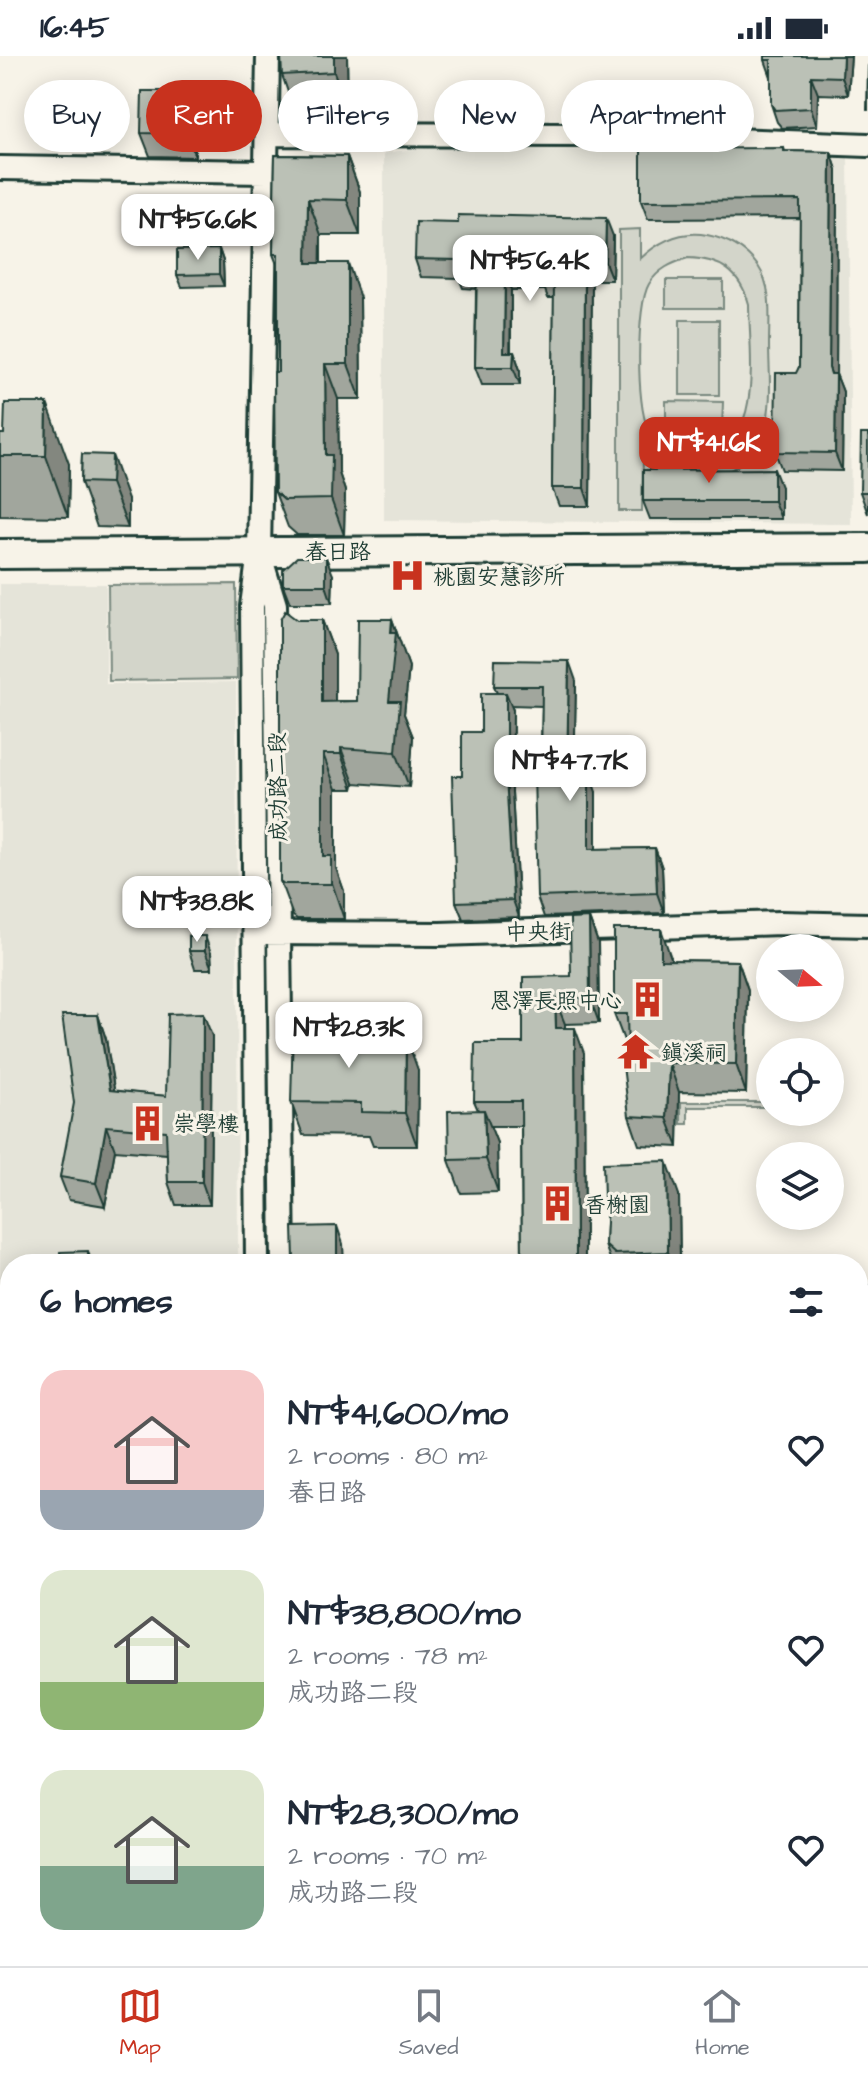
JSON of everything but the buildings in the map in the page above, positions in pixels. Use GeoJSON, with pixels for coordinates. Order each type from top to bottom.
{"type":"FeatureCollection","features":[{"type":"Feature","properties":{"kind":"main road","name":"春日路"},"geometry":{"type":"LineString","coordinates":[[0,554],[868,548]]}},
{"type":"Feature","properties":{"kind":"street","name":"成功路二段"},"geometry":{"type":"LineString","coordinates":[[257,1254],[275,605],[259,552],[269,134],[268,56]]}},
{"type":"Feature","properties":{"kind":"street"},"geometry":{"type":"LineString","coordinates":[[269,134],[599,135],[868,145]]}},
{"type":"Feature","properties":{"kind":"street"},"geometry":{"type":"LineString","coordinates":[[0,168],[268,172]]}},
{"type":"Feature","properties":{"kind":"street","name":"中央街"},"geometry":{"type":"LineString","coordinates":[[267,933],[440,934],[780,923],[868,925]]}},
{"type":"Feature","properties":{"kind":"street","name":"成功路二段"},"geometry":{"type":"LineString","coordinates":[[267,933],[283,1254]]}},
{"type":"Feature","properties":{"kind":"shaded area"},"geometry":{"type":"Polygon","coordinates":[[[434,147],[434,152],[545,152],[545,149],[561,149],[561,152],[848,153],[851,524],[384,520],[384,153],[418,152],[418,149],[434,147]]]}},
{"type":"Feature","properties":{"kind":"shaded area"},"geometry":{"type":"Polygon","coordinates":[[[640,229],[640,259],[654,247],[688,234],[707,235],[728,242],[741,249],[758,266],[766,284],[769,304],[769,408],[765,429],[756,448],[744,461],[712,475],[676,473],[643,457],[642,511],[619,511],[619,230],[640,229]],[[688,258],[671,264],[649,284],[642,312],[639,356],[641,400],[648,428],[656,439],[668,447],[694,455],[717,451],[733,439],[743,420],[749,398],[751,373],[749,304],[745,293],[728,269],[688,258]]]}},
{"type":"Feature","properties":{"kind":"shaded area"},"geometry":{"type":"Polygon","coordinates":[[[666,280],[723,280],[723,308],[666,308],[666,280]]]}},
{"type":"Feature","properties":{"kind":"shaded area"},"geometry":{"type":"Polygon","coordinates":[[[680,320],[719,320],[719,395],[680,395],[680,320]]]}},
{"type":"Feature","properties":{"kind":"shaded area"},"geometry":{"type":"Polygon","coordinates":[[[666,401],[723,402],[722,429],[666,429],[666,401]]]}},
{"type":"Feature","properties":{"kind":"shaded area"},"geometry":{"type":"Polygon","coordinates":[[[0,584],[106,584],[106,684],[236,682],[238,1254],[0,1254],[0,584]]]}},
{"type":"Feature","properties":{"kind":"shaded area"},"geometry":{"type":"Polygon","coordinates":[[[236,584],[237,679],[109,681],[108,585],[236,584]]]}},
{"type":"Feature","properties":{"kind":"shaded area"},"geometry":{"type":"Polygon","coordinates":[[[681,1102],[756,1102],[756,1107],[688,1107],[688,1124],[681,1124],[681,1102]]]}},
{"type":"Feature","properties":{"kind":"place","name":"桃園安慧診所"},"geometry":{"type":"Point","coordinates":[407,576]}},
{"type":"Feature","properties":{"kind":"place","name":"恩澤長照中心"},"geometry":{"type":"Point","coordinates":[648,1000]}},
{"type":"Feature","properties":{"kind":"place","name":"鎮溪祠"},"geometry":{"type":"Point","coordinates":[635,1052]}},
{"type":"Feature","properties":{"kind":"place","name":"崇學樓"},"geometry":{"type":"Point","coordinates":[147,1123]}},
{"type":"Feature","properties":{"kind":"place","name":"香榭園"},"geometry":{"type":"Point","coordinates":[558,1204]}}]}
